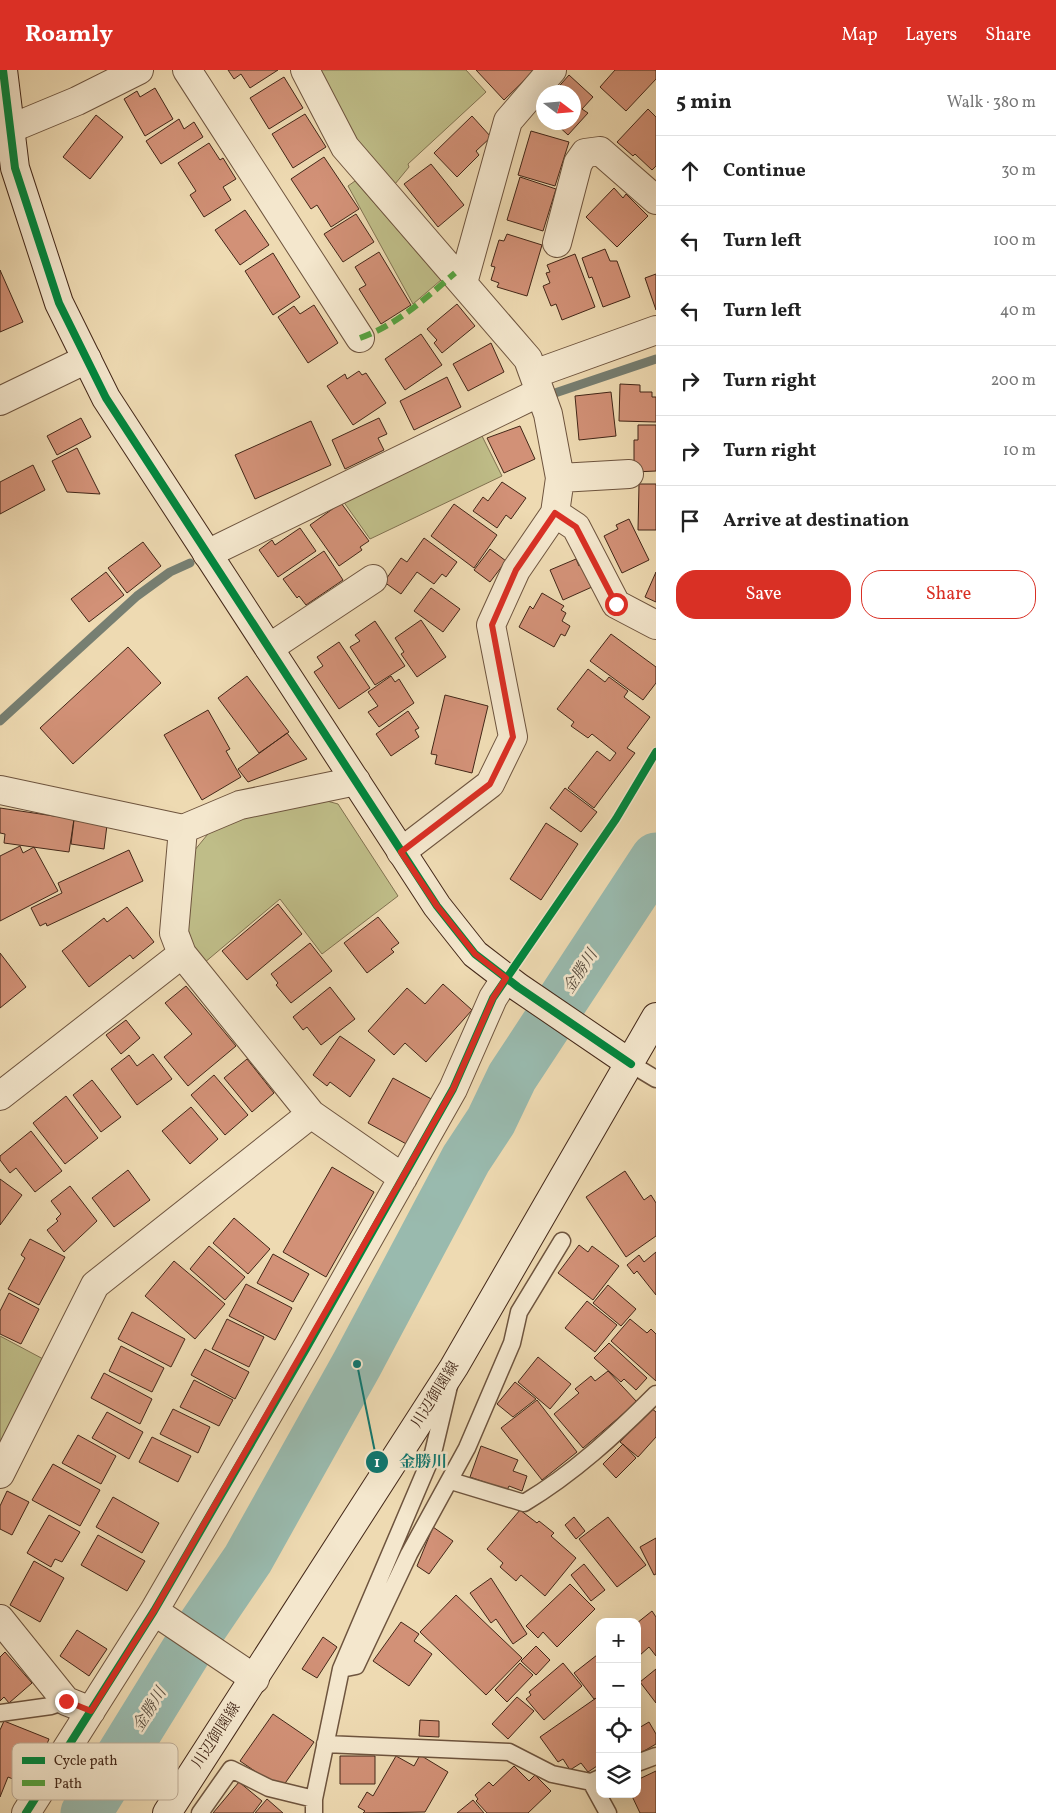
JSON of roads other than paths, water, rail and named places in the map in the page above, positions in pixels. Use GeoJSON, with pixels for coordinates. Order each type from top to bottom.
{"type":"FeatureCollection","features":[{"type":"Feature","properties":{"kind":"street"},"geometry":{"type":"LineString","coordinates":[[12,128],[77,101],[139,70]]}},
{"type":"Feature","properties":{"kind":"street"},"geometry":{"type":"LineString","coordinates":[[187,70],[360,338]]}},
{"type":"Feature","properties":{"kind":"street"},"geometry":{"type":"LineString","coordinates":[[305,70],[345,147],[528,359],[548,414],[560,478],[555,513],[516,570],[492,625],[513,737],[490,784],[401,852]]}},
{"type":"Feature","properties":{"kind":"street"},"geometry":{"type":"LineString","coordinates":[[463,283],[508,121],[552,70]]}},
{"type":"Feature","properties":{"kind":"street"},"geometry":{"type":"LineString","coordinates":[[2,78],[12,128],[15,168],[53,285],[59,303],[106,398],[401,852],[437,906],[475,954],[594,1039],[648,1070]]}},
{"type":"Feature","properties":{"kind":"street"},"geometry":{"type":"LineString","coordinates":[[557,243],[578,163],[585,153],[600,151],[656,200]]}},
{"type":"Feature","properties":{"kind":"street"},"geometry":{"type":"LineString","coordinates":[[207,554],[537,383],[656,330]]}},
{"type":"Feature","properties":{"kind":"street"},"geometry":{"type":"LineString","coordinates":[[0,401],[87,359]]}},
{"type":"Feature","properties":{"kind":"street"},"geometry":{"type":"LineString","coordinates":[[560,478],[629,474]]}},
{"type":"Feature","properties":{"kind":"street"},"geometry":{"type":"LineString","coordinates":[[555,513],[576,527],[616,604],[656,625]]}},
{"type":"Feature","properties":{"kind":"street"},"geometry":{"type":"LineString","coordinates":[[269,648],[373,579]]}},
{"type":"Feature","properties":{"kind":"street"},"geometry":{"type":"LineString","coordinates":[[0,790],[182,829],[240,804],[356,781]]}},
{"type":"Feature","properties":{"kind":"street"},"geometry":{"type":"LineString","coordinates":[[182,829],[174,934],[182,954],[311,1114],[403,1178]]}},
{"type":"Feature","properties":{"kind":"street"},"geometry":{"type":"LineString","coordinates":[[0,1096],[182,954]]}},
{"type":"Feature","properties":{"kind":"street"},"geometry":{"type":"LineString","coordinates":[[71,1743],[91,1711],[160,1615],[453,1089],[493,998],[512,982]]}},
{"type":"Feature","properties":{"kind":"street","name":"川辺御園線"},"geometry":{"type":"LineString","coordinates":[[178,1794],[248,1674],[454,1367],[648,1070],[656,1017]]}},
{"type":"Feature","properties":{"kind":"street"},"geometry":{"type":"LineString","coordinates":[[0,1474],[95,1285],[311,1114]]}},
{"type":"Feature","properties":{"kind":"street"},"geometry":{"type":"LineString","coordinates":[[160,1615],[248,1674]]}},
{"type":"Feature","properties":{"kind":"street"},"geometry":{"type":"LineString","coordinates":[[0,1619],[66,1701],[91,1711]]}},
{"type":"Feature","properties":{"kind":"street"},"geometry":{"type":"LineString","coordinates":[[26,1813],[34,1800]]}},
{"type":"Feature","properties":{"kind":"street","name":"川辺御園線"},"geometry":{"type":"LineString","coordinates":[[167,1813],[175,1800]]}},
{"type":"Feature","properties":{"kind":"lane"},"geometry":{"type":"LineString","coordinates":[[342,1669],[356,1666],[409,1554],[451,1481],[495,1386],[512,1343],[519,1312],[562,1241]]}},
{"type":"Feature","properties":{"kind":"lane"},"geometry":{"type":"LineString","coordinates":[[200,1813],[231,1769],[269,1788],[314,1806],[325,1744],[342,1669],[433,1453],[454,1367]]}},
{"type":"Feature","properties":{"kind":"lane"},"geometry":{"type":"LineString","coordinates":[[451,1481],[524,1503],[550,1487],[608,1442],[656,1394]]}},
{"type":"Feature","properties":{"kind":"lane"},"geometry":{"type":"LineString","coordinates":[[0,1713],[66,1701]]}},
{"type":"Feature","properties":{"kind":"lane"},"geometry":{"type":"LineString","coordinates":[[325,1744],[509,1752],[552,1774],[595,1780],[608,1813]]}},
{"type":"Feature","properties":{"kind":"lane"},"geometry":{"type":"LineString","coordinates":[[641,1762],[656,1756]]}},
{"type":"Feature","properties":{"kind":"waterway"},"geometry":{"type":"LineString","coordinates":[[555,393],[656,359]]}},
{"type":"Feature","properties":{"kind":"waterway"},"geometry":{"type":"LineString","coordinates":[[0,721],[137,596],[170,572],[190,563]]}},
{"type":"Feature","properties":{"kind":"waterway","name":"金勝川"},"geometry":{"type":"LineString","coordinates":[[129,1743],[191,1643],[248,1559],[357,1364],[466,1159],[491,1121],[512,1077],[656,858]]}},
{"type":"Feature","properties":{"kind":"waterway","name":"金勝川"},"geometry":{"type":"LineString","coordinates":[[86,1813],[94,1800]]}},
{"type":"Feature","properties":{"kind":"place","name":"金勝川"},"geometry":{"type":"Point","coordinates":[357,1364]}}]}
